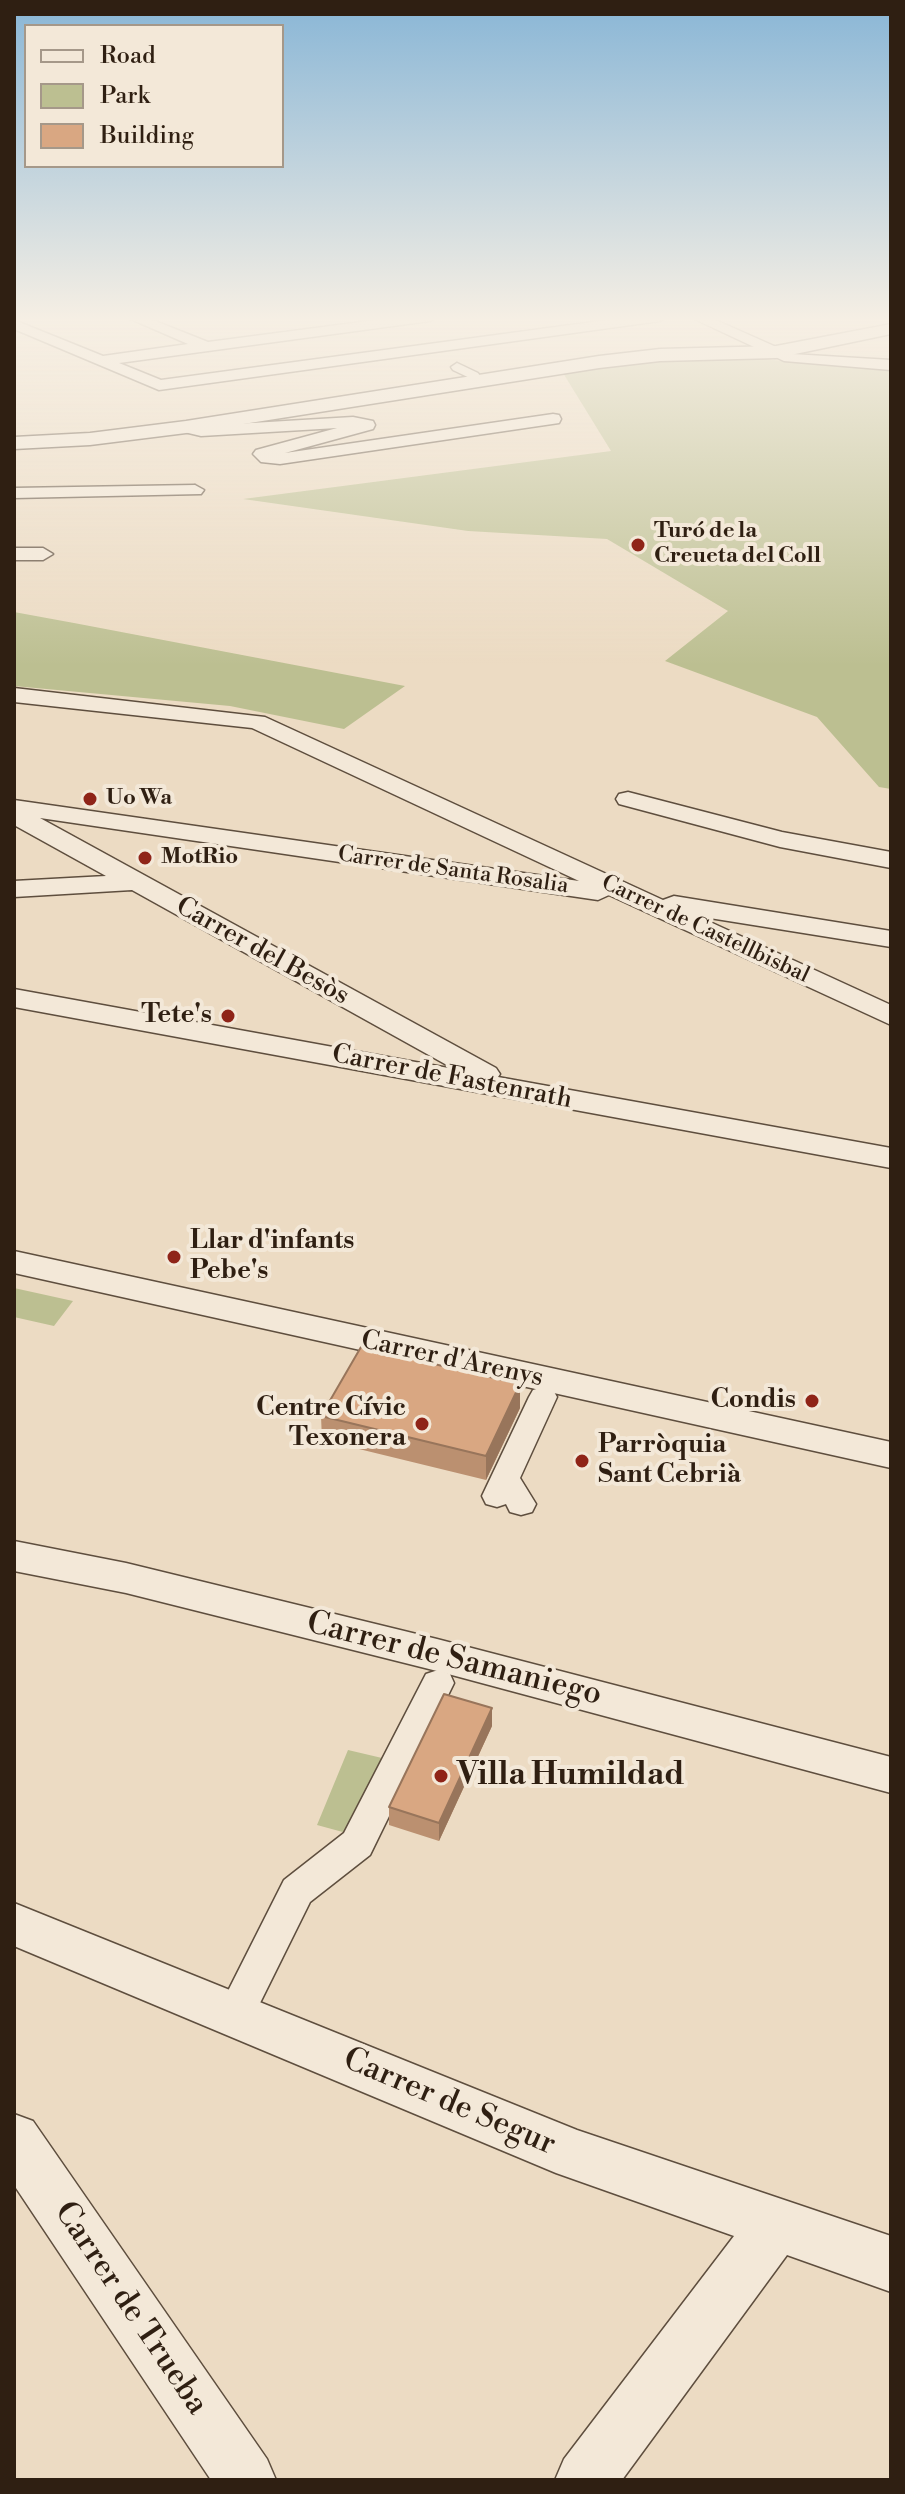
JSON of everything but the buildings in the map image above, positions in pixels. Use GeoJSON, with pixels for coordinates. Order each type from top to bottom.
{"type":"FeatureCollection","features":[{"type":"Feature","properties":{"kind":"street"},"geometry":{"type":"LineString","coordinates":[[15,444],[122,433]]}},
{"type":"Feature","properties":{"kind":"street"},"geometry":{"type":"LineString","coordinates":[[337,433],[262,454],[271,459],[452,433]]}},
{"type":"Feature","properties":{"kind":"street"},"geometry":{"type":"LineString","coordinates":[[14,493],[195,490]]}},
{"type":"Feature","properties":{"kind":"street"},"geometry":{"type":"LineString","coordinates":[[14,554],[43,554]]}},
{"type":"Feature","properties":{"kind":"street","name":"Carrer de Castellbisbal"},"geometry":{"type":"LineString","coordinates":[[14,695],[257,722],[891,1016]]}},
{"type":"Feature","properties":{"kind":"street"},"geometry":{"type":"LineString","coordinates":[[628,799],[780,839],[891,860]]}},
{"type":"Feature","properties":{"kind":"street","name":"Carrer de Santa Rosalia"},"geometry":{"type":"LineString","coordinates":[[14,807],[637,898],[891,939]]}},
{"type":"Feature","properties":{"kind":"street","name":"Carrer del Besòs"},"geometry":{"type":"LineString","coordinates":[[14,815],[510,1088]]}},
{"type":"Feature","properties":{"kind":"street"},"geometry":{"type":"LineString","coordinates":[[14,889],[136,882]]}},
{"type":"Feature","properties":{"kind":"street","name":"Carrer de Fastenrath"},"geometry":{"type":"LineString","coordinates":[[14,998],[891,1158]]}},
{"type":"Feature","properties":{"kind":"street","name":"Carrer d'Arenys"},"geometry":{"type":"LineString","coordinates":[[14,1262],[891,1455]]}},
{"type":"Feature","properties":{"kind":"street"},"geometry":{"type":"LineString","coordinates":[[508,1493],[543,1397]]}},
{"type":"Feature","properties":{"kind":"street","name":"Carrer de Samaniego"},"geometry":{"type":"LineString","coordinates":[[14,1556],[126,1578],[437,1655],[891,1775]]}},
{"type":"Feature","properties":{"kind":"street"},"geometry":{"type":"LineString","coordinates":[[247,1991],[297,1891],[357,1844],[438,1683]]}},
{"type":"Feature","properties":{"kind":"street","name":"Carrer de Segur"},"geometry":{"type":"LineString","coordinates":[[14,1924],[575,2155],[891,2264]]}},
{"type":"Feature","properties":{"kind":"street","name":"Carrer de Trueba"},"geometry":{"type":"LineString","coordinates":[[14,2139],[246,2480]]}},
{"type":"Feature","properties":{"kind":"street"},"geometry":{"type":"LineString","coordinates":[[585,2480],[776,2225]]}},
{"type":"Feature","properties":{"kind":"green space"},"geometry":{"type":"Polygon","coordinates":[[[600,433],[891,433],[891,789],[879,787],[817,717],[665,661],[728,611],[607,539],[468,531],[243,499],[611,451],[600,433]]]}},
{"type":"Feature","properties":{"kind":"green space"},"geometry":{"type":"Polygon","coordinates":[[[14,612],[405,686],[344,729],[230,706],[14,686],[14,612]]]}},
{"type":"Feature","properties":{"kind":"green space"},"geometry":{"type":"Polygon","coordinates":[[[14,1288],[73,1301],[54,1326],[14,1317],[14,1288]]]}},
{"type":"Feature","properties":{"kind":"green space"},"geometry":{"type":"Polygon","coordinates":[[[348,1750],[382,1758],[350,1834],[317,1825],[348,1750]]]}},
{"type":"Feature","properties":{"kind":"place","name":"Turó de la Creueta del Coll"},"geometry":{"type":"Point","coordinates":[638,545]}},
{"type":"Feature","properties":{"kind":"place","name":"Uo Wa"},"geometry":{"type":"Point","coordinates":[90,799]}},
{"type":"Feature","properties":{"kind":"place","name":"MotRio"},"geometry":{"type":"Point","coordinates":[145,858]}},
{"type":"Feature","properties":{"kind":"place","name":"Tete's"},"geometry":{"type":"Point","coordinates":[228,1016]}},
{"type":"Feature","properties":{"kind":"place","name":"Llar d'infants Pebe's"},"geometry":{"type":"Point","coordinates":[174,1257]}},
{"type":"Feature","properties":{"kind":"place","name":"Condis"},"geometry":{"type":"Point","coordinates":[812,1401]}},
{"type":"Feature","properties":{"kind":"place","name":"Centre Cívic Texonera"},"geometry":{"type":"Point","coordinates":[422,1424]}},
{"type":"Feature","properties":{"kind":"place","name":"Parròquia Sant Cebrià"},"geometry":{"type":"Point","coordinates":[582,1461]}},
{"type":"Feature","properties":{"kind":"place","name":"Villa Humildad"},"geometry":{"type":"Point","coordinates":[441,1776]}}]}
